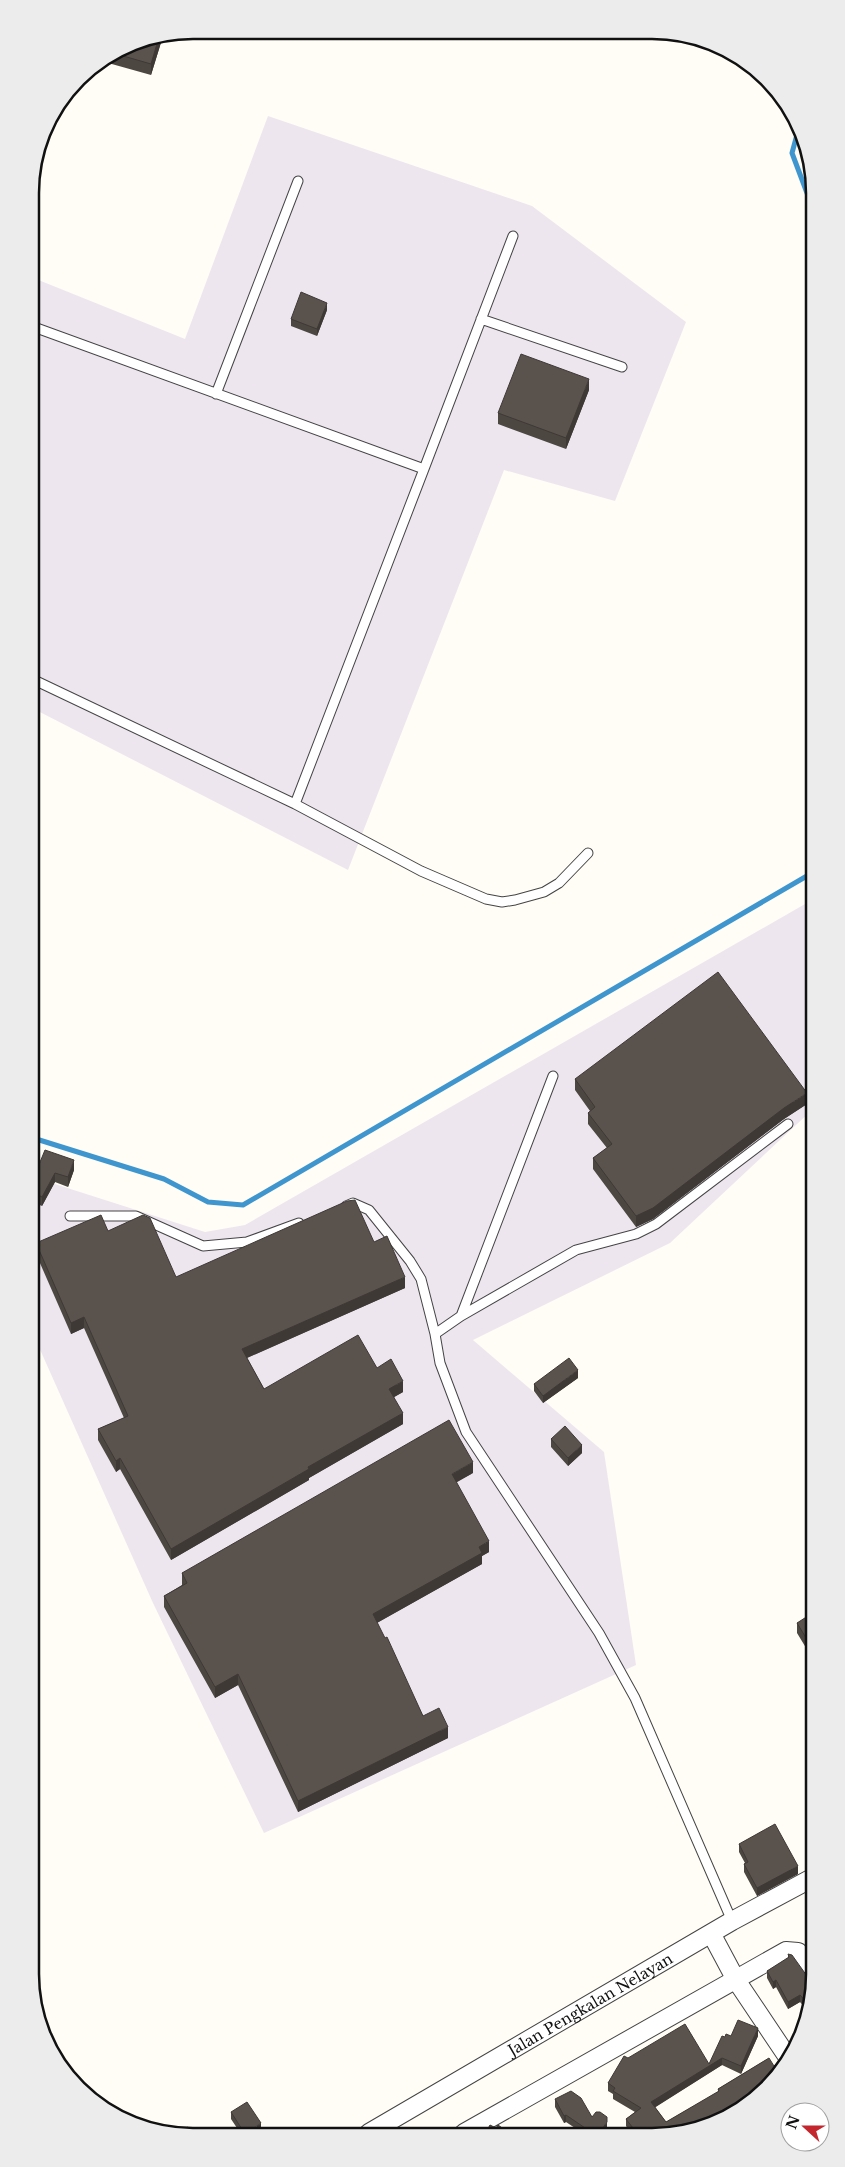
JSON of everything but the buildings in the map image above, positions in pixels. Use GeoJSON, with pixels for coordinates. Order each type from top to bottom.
{"type":"FeatureCollection","features":[{"type":"Feature","properties":{"kind":"street","name":"Jalan Pengkalan Nelayan"},"geometry":{"type":"LineString","coordinates":[[377,2128],[712,1935],[732,1921],[806,1881]]}},
{"type":"Feature","properties":{"kind":"street"},"geometry":{"type":"LineString","coordinates":[[712,1935],[736,1980],[785,2053]]}},
{"type":"Feature","properties":{"kind":"street"},"geometry":{"type":"LineString","coordinates":[[473,2128],[789,1950],[801,1954],[806,1962]]}},
{"type":"Feature","properties":{"kind":"lane"},"geometry":{"type":"LineString","coordinates":[[216,394],[298,182]]}},
{"type":"Feature","properties":{"kind":"lane"},"geometry":{"type":"LineString","coordinates":[[295,804],[514,236]]}},
{"type":"Feature","properties":{"kind":"lane"},"geometry":{"type":"LineString","coordinates":[[482,319],[622,367]]}},
{"type":"Feature","properties":{"kind":"lane"},"geometry":{"type":"LineString","coordinates":[[39,329],[424,469]]}},
{"type":"Feature","properties":{"kind":"lane"},"geometry":{"type":"LineString","coordinates":[[39,682],[295,804],[421,871],[486,900],[502,902],[544,892],[559,883],[588,853]]}},
{"type":"Feature","properties":{"kind":"lane"},"geometry":{"type":"LineString","coordinates":[[461,1316],[553,1076]]}},
{"type":"Feature","properties":{"kind":"lane"},"geometry":{"type":"LineString","coordinates":[[435,1334],[461,1316],[576,1250],[636,1234],[656,1224],[788,1124]]}},
{"type":"Feature","properties":{"kind":"lane"},"geometry":{"type":"LineString","coordinates":[[336,1210],[353,1203],[368,1210],[404,1253],[421,1279],[435,1334],[440,1363],[466,1432],[599,1632],[635,1698],[732,1921]]}},
{"type":"Feature","properties":{"kind":"lane"},"geometry":{"type":"LineString","coordinates":[[70,1216],[136,1216],[203,1246],[247,1242],[309,1219]]}},
{"type":"Feature","properties":{"kind":"shaded area"},"geometry":{"type":"Polygon","coordinates":[[[268,116],[532,206],[686,322],[615,501],[504,470],[348,870],[39,712],[39,280],[185,339],[268,116]]]}},
{"type":"Feature","properties":{"kind":"shaded area"},"geometry":{"type":"Polygon","coordinates":[[[806,903],[806,1116],[670,1243],[473,1340],[604,1452],[636,1665],[264,1833],[153,1603],[39,1347],[39,1179],[205,1232],[245,1225],[806,903]]]}},
{"type":"Feature","properties":{"kind":"waterway"},"geometry":{"type":"LineString","coordinates":[[796,138],[792,153],[806,190]]}},
{"type":"Feature","properties":{"kind":"waterway"},"geometry":{"type":"LineString","coordinates":[[39,1140],[164,1179],[208,1202],[243,1205],[806,877]]}}]}
